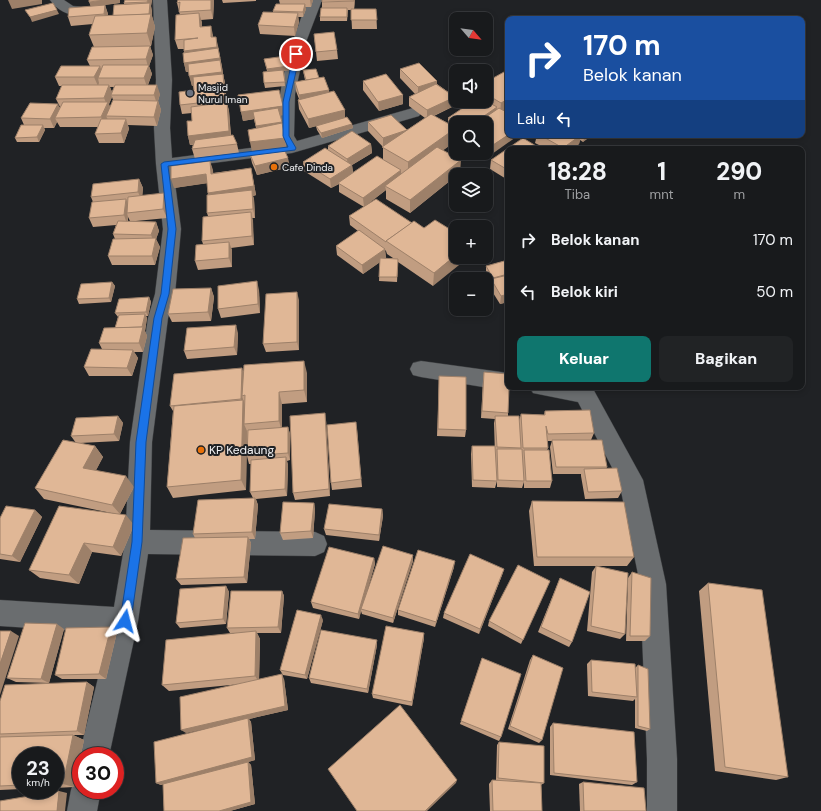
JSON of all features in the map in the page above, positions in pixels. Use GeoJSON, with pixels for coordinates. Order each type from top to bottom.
{"type":"FeatureCollection","features":[{"type":"Feature","properties":{"kind":"street"},"geometry":{"type":"LineString","coordinates":[[57,0],[60,5],[67,10],[85,11]]}},
{"type":"Feature","properties":{"kind":"street"},"geometry":{"type":"LineString","coordinates":[[96,747],[125,621],[137,542],[141,442],[158,318],[165,294],[172,229],[164,164],[162,128],[164,80],[160,0]]}},
{"type":"Feature","properties":{"kind":"street"},"geometry":{"type":"LineString","coordinates":[[292,148],[286,136],[287,94],[299,42],[315,0]]}},
{"type":"Feature","properties":{"kind":"street"},"geometry":{"type":"LineString","coordinates":[[164,164],[292,148],[413,113]]}},
{"type":"Feature","properties":{"kind":"street"},"geometry":{"type":"LineString","coordinates":[[421,369],[505,382]]}},
{"type":"Feature","properties":{"kind":"street"},"geometry":{"type":"LineString","coordinates":[[582,390],[631,480],[653,584],[662,759],[662,811]]}},
{"type":"Feature","properties":{"kind":"street"},"geometry":{"type":"LineString","coordinates":[[137,542],[316,544]]}},
{"type":"Feature","properties":{"kind":"street"},"geometry":{"type":"LineString","coordinates":[[0,613],[125,621]]}},
{"type":"Feature","properties":{"kind":"street"},"geometry":{"type":"LineString","coordinates":[[82,811],[84,799]]}},
{"type":"Feature","properties":{"kind":"building"},"geometry":{"type":"Polygon","coordinates":[[[89,0],[105,0],[89,2],[89,0]]]}},
{"type":"Feature","properties":{"kind":"building"},"geometry":{"type":"Polygon","coordinates":[[[125,0],[148,0],[147,2],[124,3],[125,0]]]}},
{"type":"Feature","properties":{"kind":"building"},"geometry":{"type":"Polygon","coordinates":[[[178,0],[211,0],[211,10],[179,12],[180,2],[177,3],[178,0]]]}},
{"type":"Feature","properties":{"kind":"building"},"geometry":{"type":"Polygon","coordinates":[[[322,0],[354,0],[354,1],[322,2],[322,0]]]}},
{"type":"Feature","properties":{"kind":"building"},"geometry":{"type":"Polygon","coordinates":[[[53,3],[57,10],[30,17],[25,10],[53,3]]]}},
{"type":"Feature","properties":{"kind":"building"},"geometry":{"type":"Polygon","coordinates":[[[150,3],[149,14],[113,16],[114,5],[150,3]]]}},
{"type":"Feature","properties":{"kind":"building"},"geometry":{"type":"Polygon","coordinates":[[[276,4],[305,4],[303,12],[273,11],[276,4]]]}},
{"type":"Feature","properties":{"kind":"building"},"geometry":{"type":"Polygon","coordinates":[[[105,5],[104,14],[68,17],[69,8],[105,5]]]}},
{"type":"Feature","properties":{"kind":"building"},"geometry":{"type":"Polygon","coordinates":[[[321,8],[347,8],[347,17],[320,17],[321,8]]]}},
{"type":"Feature","properties":{"kind":"building"},"geometry":{"type":"Polygon","coordinates":[[[351,9],[376,9],[377,20],[351,20],[351,9]]]}},
{"type":"Feature","properties":{"kind":"building"},"geometry":{"type":"Polygon","coordinates":[[[263,12],[298,13],[294,27],[258,25],[263,12]]]}},
{"type":"Feature","properties":{"kind":"building"},"geometry":{"type":"Polygon","coordinates":[[[199,13],[200,27],[211,26],[211,37],[216,37],[217,47],[184,51],[184,40],[198,38],[175,40],[176,15],[199,13]]]}},
{"type":"Feature","properties":{"kind":"building"},"geometry":{"type":"Polygon","coordinates":[[[151,14],[147,33],[89,35],[95,16],[151,14]]]}},
{"type":"Feature","properties":{"kind":"building"},"geometry":{"type":"Polygon","coordinates":[[[334,32],[337,50],[316,52],[314,34],[334,32]]]}},
{"type":"Feature","properties":{"kind":"building"},"geometry":{"type":"Polygon","coordinates":[[[150,46],[146,59],[87,60],[92,47],[150,46]]]}},
{"type":"Feature","properties":{"kind":"building"},"geometry":{"type":"Polygon","coordinates":[[[218,48],[220,58],[184,63],[183,53],[218,48]]]}},
{"type":"Feature","properties":{"kind":"building"},"geometry":{"type":"Polygon","coordinates":[[[286,56],[289,66],[267,69],[264,59],[286,56]]]}},
{"type":"Feature","properties":{"kind":"building"},"geometry":{"type":"Polygon","coordinates":[[[220,60],[222,72],[189,76],[188,64],[220,60]]]}},
{"type":"Feature","properties":{"kind":"building"},"geometry":{"type":"Polygon","coordinates":[[[419,63],[437,81],[418,87],[400,69],[419,63]]]}},
{"type":"Feature","properties":{"kind":"building"},"geometry":{"type":"Polygon","coordinates":[[[103,65],[149,65],[144,78],[98,78],[103,65]]]}},
{"type":"Feature","properties":{"kind":"building"},"geometry":{"type":"Polygon","coordinates":[[[61,66],[100,66],[94,77],[55,77],[61,66]]]}},
{"type":"Feature","properties":{"kind":"building"},"geometry":{"type":"Polygon","coordinates":[[[316,69],[319,78],[306,80],[303,70],[316,69]]]}},
{"type":"Feature","properties":{"kind":"building"},"geometry":{"type":"Polygon","coordinates":[[[283,70],[285,82],[264,83],[263,72],[283,70]]]}},
{"type":"Feature","properties":{"kind":"building"},"geometry":{"type":"Polygon","coordinates":[[[504,72],[505,101],[501,103],[493,98],[493,78],[504,72]]]}},
{"type":"Feature","properties":{"kind":"building"},"geometry":{"type":"Polygon","coordinates":[[[223,74],[225,100],[180,105],[179,92],[194,90],[193,77],[223,74]]]}},
{"type":"Feature","properties":{"kind":"building"},"geometry":{"type":"Polygon","coordinates":[[[386,74],[403,95],[378,102],[363,81],[386,74]]]}},
{"type":"Feature","properties":{"kind":"building"},"geometry":{"type":"Polygon","coordinates":[[[324,77],[329,90],[299,95],[295,82],[324,77]]]}},
{"type":"Feature","properties":{"kind":"building"},"geometry":{"type":"Polygon","coordinates":[[[436,84],[449,93],[449,100],[427,110],[409,97],[436,84]]]}},
{"type":"Feature","properties":{"kind":"building"},"geometry":{"type":"Polygon","coordinates":[[[62,85],[109,85],[104,98],[56,99],[62,85]]]}},
{"type":"Feature","properties":{"kind":"building"},"geometry":{"type":"Polygon","coordinates":[[[115,85],[157,85],[154,95],[111,95],[115,85]]]}},
{"type":"Feature","properties":{"kind":"building"},"geometry":{"type":"Polygon","coordinates":[[[279,90],[283,106],[241,112],[238,95],[279,90]]]}},
{"type":"Feature","properties":{"kind":"building"},"geometry":{"type":"Polygon","coordinates":[[[334,91],[345,110],[308,119],[298,100],[334,91]]]}},
{"type":"Feature","properties":{"kind":"building"},"geometry":{"type":"Polygon","coordinates":[[[113,100],[158,101],[154,117],[106,116],[113,100]]]}},
{"type":"Feature","properties":{"kind":"building"},"geometry":{"type":"Polygon","coordinates":[[[63,102],[108,102],[101,117],[55,118],[63,102]]]}},
{"type":"Feature","properties":{"kind":"building"},"geometry":{"type":"Polygon","coordinates":[[[227,102],[229,131],[188,136],[187,121],[192,121],[191,107],[227,102]]]}},
{"type":"Feature","properties":{"kind":"building"},"geometry":{"type":"Polygon","coordinates":[[[30,103],[58,104],[50,119],[21,118],[30,103]]]}},
{"type":"Feature","properties":{"kind":"building"},"geometry":{"type":"Polygon","coordinates":[[[493,105],[497,107],[484,116],[451,116],[463,108],[493,108],[493,105]]]}},
{"type":"Feature","properties":{"kind":"building"},"geometry":{"type":"Polygon","coordinates":[[[278,108],[282,122],[256,126],[253,112],[278,108]]]}},
{"type":"Feature","properties":{"kind":"building"},"geometry":{"type":"Polygon","coordinates":[[[499,108],[505,111],[505,137],[493,145],[493,116],[487,116],[499,108]]]}},
{"type":"Feature","properties":{"kind":"building"},"geometry":{"type":"Polygon","coordinates":[[[431,114],[449,124],[449,133],[408,162],[382,147],[431,114]]]}},
{"type":"Feature","properties":{"kind":"building"},"geometry":{"type":"Polygon","coordinates":[[[391,115],[407,130],[383,138],[368,122],[391,115]]]}},
{"type":"Feature","properties":{"kind":"building"},"geometry":{"type":"Polygon","coordinates":[[[347,117],[352,124],[321,133],[316,126],[347,117]]]}},
{"type":"Feature","properties":{"kind":"building"},"geometry":{"type":"Polygon","coordinates":[[[101,119],[126,119],[121,133],[95,134],[101,119]]]}},
{"type":"Feature","properties":{"kind":"building"},"geometry":{"type":"Polygon","coordinates":[[[282,123],[285,138],[250,142],[248,130],[282,123]]]}},
{"type":"Feature","properties":{"kind":"building"},"geometry":{"type":"Polygon","coordinates":[[[21,125],[43,125],[37,137],[15,138],[21,125]]]}},
{"type":"Feature","properties":{"kind":"building"},"geometry":{"type":"Polygon","coordinates":[[[352,131],[371,144],[347,159],[328,146],[352,131]]]}},
{"type":"Feature","properties":{"kind":"building"},"geometry":{"type":"Polygon","coordinates":[[[233,135],[237,144],[192,149],[195,140],[233,135]]]}},
{"type":"Feature","properties":{"kind":"building"},"geometry":{"type":"Polygon","coordinates":[[[523,138],[536,146],[511,146],[523,138]]]}},
{"type":"Feature","properties":{"kind":"building"},"geometry":{"type":"Polygon","coordinates":[[[545,138],[577,138],[566,146],[559,146],[545,138]]]}},
{"type":"Feature","properties":{"kind":"building"},"geometry":{"type":"Polygon","coordinates":[[[283,147],[288,158],[255,166],[250,154],[283,147]]]}},
{"type":"Feature","properties":{"kind":"building"},"geometry":{"type":"Polygon","coordinates":[[[437,147],[449,154],[449,160],[461,160],[410,200],[385,186],[437,147]]]}},
{"type":"Feature","properties":{"kind":"building"},"geometry":{"type":"Polygon","coordinates":[[[325,148],[352,165],[330,179],[303,162],[325,148]]]}},
{"type":"Feature","properties":{"kind":"building"},"geometry":{"type":"Polygon","coordinates":[[[505,150],[505,168],[491,160],[505,150]]]}},
{"type":"Feature","properties":{"kind":"building"},"geometry":{"type":"Polygon","coordinates":[[[377,156],[401,170],[363,198],[338,183],[377,156]]]}},
{"type":"Feature","properties":{"kind":"building"},"geometry":{"type":"Polygon","coordinates":[[[210,161],[211,174],[251,168],[254,186],[208,193],[206,174],[171,179],[171,166],[210,161]]]}},
{"type":"Feature","properties":{"kind":"building"},"geometry":{"type":"Polygon","coordinates":[[[139,179],[138,192],[91,197],[93,184],[139,179]]]}},
{"type":"Feature","properties":{"kind":"building"},"geometry":{"type":"Polygon","coordinates":[[[252,190],[253,209],[207,213],[207,195],[252,190]]]}},
{"type":"Feature","properties":{"kind":"building"},"geometry":{"type":"Polygon","coordinates":[[[164,193],[163,209],[127,213],[128,197],[164,193]]]}},
{"type":"Feature","properties":{"kind":"building"},"geometry":{"type":"Polygon","coordinates":[[[126,199],[124,215],[89,218],[92,202],[126,199]]]}},
{"type":"Feature","properties":{"kind":"building"},"geometry":{"type":"Polygon","coordinates":[[[376,199],[412,223],[386,242],[349,216],[376,199]]]}},
{"type":"Feature","properties":{"kind":"building"},"geometry":{"type":"Polygon","coordinates":[[[251,212],[252,236],[202,241],[203,217],[251,212]]]}},
{"type":"Feature","properties":{"kind":"building"},"geometry":{"type":"Polygon","coordinates":[[[435,220],[449,229],[449,261],[434,273],[386,241],[414,221],[424,228],[435,220]]]}},
{"type":"Feature","properties":{"kind":"building"},"geometry":{"type":"Polygon","coordinates":[[[118,221],[156,222],[151,235],[113,234],[118,221]]]}},
{"type":"Feature","properties":{"kind":"building"},"geometry":{"type":"Polygon","coordinates":[[[359,230],[385,249],[362,265],[336,246],[359,230]]]}},
{"type":"Feature","properties":{"kind":"building"},"geometry":{"type":"Polygon","coordinates":[[[156,238],[152,256],[108,256],[113,239],[156,238]]]}},
{"type":"Feature","properties":{"kind":"building"},"geometry":{"type":"Polygon","coordinates":[[[229,242],[229,258],[195,261],[196,245],[229,242]]]}},
{"type":"Feature","properties":{"kind":"building"},"geometry":{"type":"Polygon","coordinates":[[[380,258],[398,259],[397,277],[379,277],[380,258]]]}},
{"type":"Feature","properties":{"kind":"building"},"geometry":{"type":"Polygon","coordinates":[[[505,261],[505,275],[493,278],[493,272],[490,272],[486,266],[505,261]]]}},
{"type":"Feature","properties":{"kind":"building"},"geometry":{"type":"Polygon","coordinates":[[[505,276],[505,295],[501,296],[493,282],[493,279],[505,276]]]}},
{"type":"Feature","properties":{"kind":"building"},"geometry":{"type":"Polygon","coordinates":[[[257,281],[258,304],[218,309],[218,286],[257,281]]]}},
{"type":"Feature","properties":{"kind":"building"},"geometry":{"type":"Polygon","coordinates":[[[112,282],[109,298],[77,299],[81,284],[112,282]]]}},
{"type":"Feature","properties":{"kind":"building"},"geometry":{"type":"Polygon","coordinates":[[[211,288],[208,312],[168,314],[173,289],[211,288]]]}},
{"type":"Feature","properties":{"kind":"building"},"geometry":{"type":"Polygon","coordinates":[[[297,292],[297,342],[263,344],[266,294],[297,292]]]}},
{"type":"Feature","properties":{"kind":"building"},"geometry":{"type":"Polygon","coordinates":[[[149,297],[146,312],[115,313],[119,299],[149,297]]]}},
{"type":"Feature","properties":{"kind":"building"},"geometry":{"type":"Polygon","coordinates":[[[145,314],[142,327],[115,328],[119,315],[145,314]]]}},
{"type":"Feature","properties":{"kind":"building"},"geometry":{"type":"Polygon","coordinates":[[[236,325],[234,347],[184,351],[187,328],[236,325]]]}},
{"type":"Feature","properties":{"kind":"building"},"geometry":{"type":"Polygon","coordinates":[[[143,327],[139,343],[99,343],[104,328],[143,327]]]}},
{"type":"Feature","properties":{"kind":"building"},"geometry":{"type":"Polygon","coordinates":[[[91,349],[133,350],[127,368],[84,367],[91,349]]]}},
{"type":"Feature","properties":{"kind":"building"},"geometry":{"type":"Polygon","coordinates":[[[304,361],[304,390],[279,392],[279,421],[244,424],[245,395],[242,396],[244,365],[304,361]]]}},
{"type":"Feature","properties":{"kind":"building"},"geometry":{"type":"Polygon","coordinates":[[[242,368],[241,399],[170,406],[174,374],[242,368]]]}},
{"type":"Feature","properties":{"kind":"building"},"geometry":{"type":"Polygon","coordinates":[[[484,372],[505,374],[505,390],[509,390],[508,413],[482,411],[484,372]]]}},
{"type":"Feature","properties":{"kind":"building"},"geometry":{"type":"Polygon","coordinates":[[[439,376],[466,377],[466,430],[438,429],[439,376]]]}},
{"type":"Feature","properties":{"kind":"building"},"geometry":{"type":"Polygon","coordinates":[[[243,400],[241,480],[167,487],[174,406],[243,400]]]}},
{"type":"Feature","properties":{"kind":"building"},"geometry":{"type":"Polygon","coordinates":[[[590,410],[594,433],[548,434],[546,426],[548,448],[523,448],[521,414],[545,415],[545,411],[590,410]]]}},
{"type":"Feature","properties":{"kind":"building"},"geometry":{"type":"Polygon","coordinates":[[[325,413],[329,489],[293,493],[290,416],[325,413]]]}},
{"type":"Feature","properties":{"kind":"building"},"geometry":{"type":"Polygon","coordinates":[[[118,416],[114,434],[71,436],[76,418],[118,416]]]}},
{"type":"Feature","properties":{"kind":"building"},"geometry":{"type":"Polygon","coordinates":[[[495,416],[519,416],[521,448],[497,447],[495,416]]]}},
{"type":"Feature","properties":{"kind":"building"},"geometry":{"type":"Polygon","coordinates":[[[356,422],[361,479],[331,483],[327,425],[356,422]]]}},
{"type":"Feature","properties":{"kind":"building"},"geometry":{"type":"Polygon","coordinates":[[[288,427],[288,453],[247,456],[248,430],[288,427]]]}},
{"type":"Feature","properties":{"kind":"building"},"geometry":{"type":"Polygon","coordinates":[[[63,440],[95,446],[83,468],[126,476],[112,505],[35,488],[63,440]]]}},
{"type":"Feature","properties":{"kind":"building"},"geometry":{"type":"Polygon","coordinates":[[[552,440],[602,440],[607,467],[556,467],[552,440]]]}},
{"type":"Feature","properties":{"kind":"building"},"geometry":{"type":"Polygon","coordinates":[[[472,446],[495,446],[497,481],[473,480],[472,446]]]}},
{"type":"Feature","properties":{"kind":"building"},"geometry":{"type":"Polygon","coordinates":[[[497,449],[522,449],[524,481],[498,480],[497,449]]]}},
{"type":"Feature","properties":{"kind":"building"},"geometry":{"type":"Polygon","coordinates":[[[524,450],[549,450],[552,481],[526,481],[524,450]]]}},
{"type":"Feature","properties":{"kind":"building"},"geometry":{"type":"Polygon","coordinates":[[[286,457],[285,489],[250,492],[251,460],[286,457]]]}},
{"type":"Feature","properties":{"kind":"building"},"geometry":{"type":"Polygon","coordinates":[[[617,468],[622,491],[588,492],[584,469],[617,468]]]}},
{"type":"Feature","properties":{"kind":"building"},"geometry":{"type":"Polygon","coordinates":[[[255,498],[252,532],[193,534],[198,500],[255,498]]]}},
{"type":"Feature","properties":{"kind":"building"},"geometry":{"type":"Polygon","coordinates":[[[532,501],[624,502],[634,557],[537,557],[532,501]]]}},
{"type":"Feature","properties":{"kind":"building"},"geometry":{"type":"Polygon","coordinates":[[[283,502],[314,503],[311,531],[280,533],[283,502]]]}},
{"type":"Feature","properties":{"kind":"building"},"geometry":{"type":"Polygon","coordinates":[[[329,504],[382,509],[379,535],[324,529],[329,504]]]}},
{"type":"Feature","properties":{"kind":"building"},"geometry":{"type":"Polygon","coordinates":[[[6,506],[35,510],[12,556],[0,554],[0,518],[6,506]]]}},
{"type":"Feature","properties":{"kind":"building"},"geometry":{"type":"Polygon","coordinates":[[[59,506],[126,515],[113,547],[84,543],[69,575],[29,570],[59,506]]]}},
{"type":"Feature","properties":{"kind":"building"},"geometry":{"type":"Polygon","coordinates":[[[248,537],[244,577],[176,579],[183,538],[248,537]]]}},
{"type":"Feature","properties":{"kind":"building"},"geometry":{"type":"Polygon","coordinates":[[[383,546],[413,555],[393,618],[361,609],[383,546]]]}},
{"type":"Feature","properties":{"kind":"building"},"geometry":{"type":"Polygon","coordinates":[[[329,547],[374,558],[358,614],[311,602],[329,547]]]}},
{"type":"Feature","properties":{"kind":"building"},"geometry":{"type":"Polygon","coordinates":[[[418,550],[455,561],[436,622],[398,610],[418,550]]]}},
{"type":"Feature","properties":{"kind":"building"},"geometry":{"type":"Polygon","coordinates":[[[470,554],[504,569],[480,629],[444,613],[470,554]]]}},
{"type":"Feature","properties":{"kind":"building"},"geometry":{"type":"Polygon","coordinates":[[[518,565],[550,581],[523,640],[489,621],[518,565]]]}},
{"type":"Feature","properties":{"kind":"building"},"geometry":{"type":"Polygon","coordinates":[[[596,566],[628,573],[625,634],[591,626],[596,566]]]}},
{"type":"Feature","properties":{"kind":"building"},"geometry":{"type":"Polygon","coordinates":[[[632,572],[651,578],[650,636],[630,636],[632,572]]]}},
{"type":"Feature","properties":{"kind":"building"},"geometry":{"type":"Polygon","coordinates":[[[560,578],[590,592],[572,642],[541,627],[560,578]]]}},
{"type":"Feature","properties":{"kind":"building"},"geometry":{"type":"Polygon","coordinates":[[[708,583],[762,590],[788,777],[725,767],[708,583]]]}},
{"type":"Feature","properties":{"kind":"building"},"geometry":{"type":"Polygon","coordinates":[[[226,586],[223,619],[176,623],[180,589],[226,586]]]}},
{"type":"Feature","properties":{"kind":"building"},"geometry":{"type":"Polygon","coordinates":[[[231,591],[282,591],[278,627],[227,628],[231,591]]]}},
{"type":"Feature","properties":{"kind":"building"},"geometry":{"type":"Polygon","coordinates":[[[297,610],[321,615],[305,675],[280,670],[297,610]]]}},
{"type":"Feature","properties":{"kind":"building"},"geometry":{"type":"Polygon","coordinates":[[[25,623],[57,624],[41,679],[7,678],[25,623]]]}},
{"type":"Feature","properties":{"kind":"building"},"geometry":{"type":"Polygon","coordinates":[[[386,626],[424,633],[412,702],[372,694],[386,626]]]}},
{"type":"Feature","properties":{"kind":"building"},"geometry":{"type":"Polygon","coordinates":[[[111,627],[99,674],[55,675],[66,628],[111,627]]]}},
{"type":"Feature","properties":{"kind":"building"},"geometry":{"type":"Polygon","coordinates":[[[321,630],[377,640],[367,689],[309,678],[321,630]]]}},
{"type":"Feature","properties":{"kind":"building"},"geometry":{"type":"Polygon","coordinates":[[[0,631],[11,631],[0,664],[0,631]]]}},
{"type":"Feature","properties":{"kind":"building"},"geometry":{"type":"Polygon","coordinates":[[[256,631],[255,676],[162,685],[166,640],[256,631]]]}},
{"type":"Feature","properties":{"kind":"building"},"geometry":{"type":"Polygon","coordinates":[[[533,655],[563,668],[542,740],[510,726],[533,655]]]}},
{"type":"Feature","properties":{"kind":"building"},"geometry":{"type":"Polygon","coordinates":[[[482,658],[521,674],[501,737],[461,721],[482,658]]]}},
{"type":"Feature","properties":{"kind":"building"},"geometry":{"type":"Polygon","coordinates":[[[591,660],[635,664],[637,697],[592,692],[591,660]]]}},
{"type":"Feature","properties":{"kind":"building"},"geometry":{"type":"Polygon","coordinates":[[[638,665],[648,669],[650,729],[638,726],[638,665]]]}},
{"type":"Feature","properties":{"kind":"building"},"geometry":{"type":"Polygon","coordinates":[[[282,674],[285,706],[181,730],[180,697],[282,674]]]}},
{"type":"Feature","properties":{"kind":"building"},"geometry":{"type":"Polygon","coordinates":[[[87,682],[77,731],[0,734],[0,701],[5,685],[87,682]]]}},
{"type":"Feature","properties":{"kind":"building"},"geometry":{"type":"Polygon","coordinates":[[[400,705],[457,780],[425,811],[357,811],[328,769],[400,705]]]}},
{"type":"Feature","properties":{"kind":"building"},"geometry":{"type":"Polygon","coordinates":[[[248,718],[252,757],[156,783],[154,742],[248,718]]]}},
{"type":"Feature","properties":{"kind":"building"},"geometry":{"type":"Polygon","coordinates":[[[553,723],[634,732],[637,782],[554,773],[553,723]]]}},
{"type":"Feature","properties":{"kind":"building"},"geometry":{"type":"Polygon","coordinates":[[[73,735],[64,779],[64,747],[12,747],[12,785],[0,786],[0,737],[73,735]]]}},
{"type":"Feature","properties":{"kind":"building"},"geometry":{"type":"Polygon","coordinates":[[[499,742],[544,746],[544,783],[498,778],[499,742]]]}},
{"type":"Feature","properties":{"kind":"building"},"geometry":{"type":"Polygon","coordinates":[[[248,762],[251,802],[219,811],[164,811],[163,784],[248,762]]]}},
{"type":"Feature","properties":{"kind":"building"},"geometry":{"type":"Polygon","coordinates":[[[492,780],[541,783],[542,811],[493,811],[492,780]]]}},
{"type":"Feature","properties":{"kind":"building"},"geometry":{"type":"Polygon","coordinates":[[[583,782],[644,788],[646,811],[584,811],[583,782]]]}},
{"type":"Feature","properties":{"kind":"building"},"geometry":{"type":"Polygon","coordinates":[[[12,799],[58,799],[57,811],[0,811],[0,801],[12,799]]]}},
{"type":"Feature","properties":{"kind":"place","name":"Masjid Nurul Iman"},"geometry":{"type":"Point","coordinates":[190,93]}},
{"type":"Feature","properties":{"kind":"place","name":"Cafe Dinda"},"geometry":{"type":"Point","coordinates":[274,167]}},
{"type":"Feature","properties":{"kind":"place","name":"KP Kedaung"},"geometry":{"type":"Point","coordinates":[201,450]}},
{"type":"Feature","properties":{"kind":"route"},"geometry":{"type":"LineString","coordinates":[[125,621],[137,542],[141,442],[158,318],[165,294],[172,229],[164,164],[292,148],[286,136],[286,102],[296,54]]}}]}
